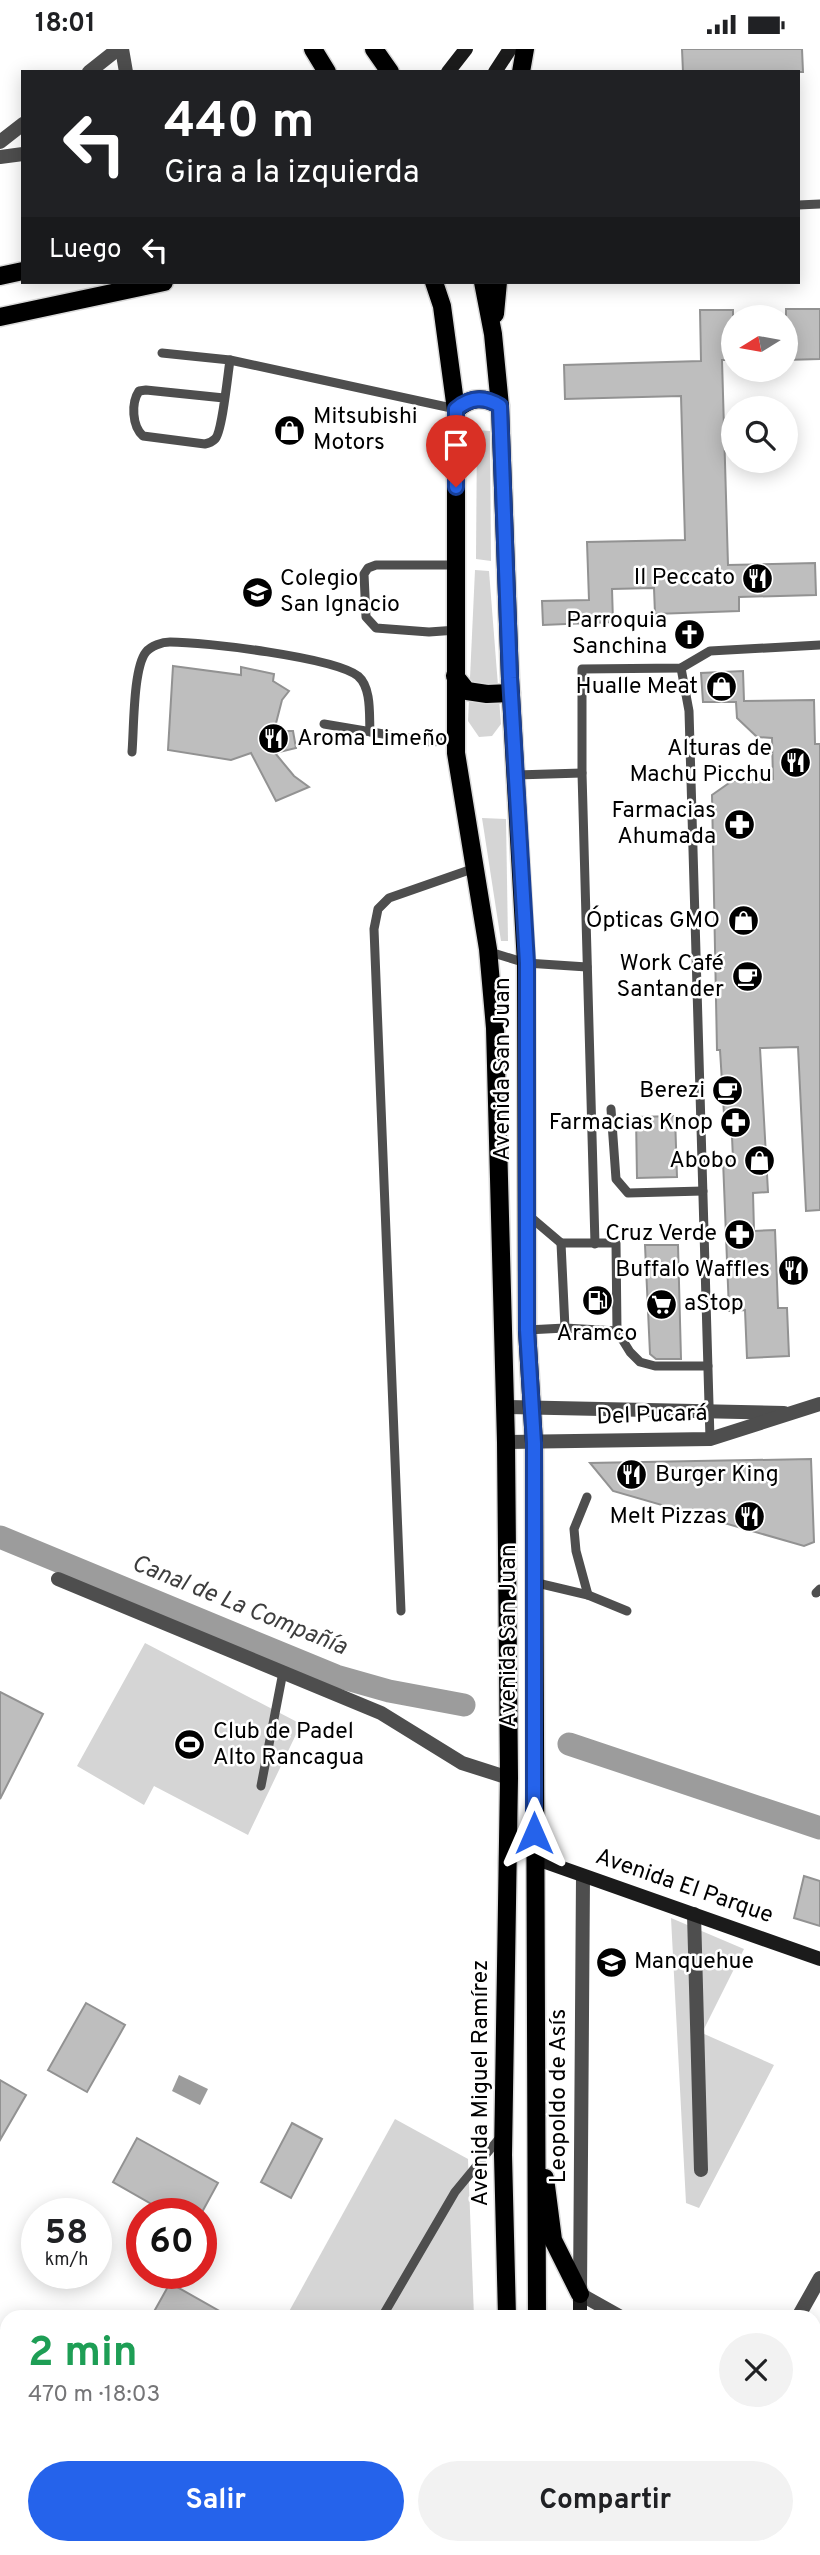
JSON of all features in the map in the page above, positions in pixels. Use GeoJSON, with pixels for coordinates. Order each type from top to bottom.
{"type":"FeatureCollection","features":[{"type":"Feature","properties":{"kind":"main road"},"geometry":{"type":"LineString","coordinates":[[313,49],[326,70]]}},
{"type":"Feature","properties":{"kind":"main road"},"geometry":{"type":"LineString","coordinates":[[374,49],[389,70]]}},
{"type":"Feature","properties":{"kind":"main road"},"geometry":{"type":"LineString","coordinates":[[521,70],[525,49]]}},
{"type":"Feature","properties":{"kind":"main road"},"geometry":{"type":"LineString","coordinates":[[0,277],[21,272]]}},
{"type":"Feature","properties":{"kind":"main road"},"geometry":{"type":"LineString","coordinates":[[0,317],[155,284]]}},
{"type":"Feature","properties":{"kind":"main road","name":"Avenida San Juan"},"geometry":{"type":"LineString","coordinates":[[436,284],[442,306],[456,409],[456,740],[488,949],[495,1041],[506,1442],[509,1778],[507,1849]]}},
{"type":"Feature","properties":{"kind":"main road","name":"Avenida San Juan"},"geometry":{"type":"LineString","coordinates":[[483,284],[494,334],[500,406],[511,693],[527,963],[527,1330],[534,1443],[534,1858]]}},
{"type":"Feature","properties":{"kind":"main road"},"geometry":{"type":"LineString","coordinates":[[494,334],[498,284]]}},
{"type":"Feature","properties":{"kind":"main road"},"geometry":{"type":"LineString","coordinates":[[456,409],[471,400],[490,400],[500,406]]}},
{"type":"Feature","properties":{"kind":"main road"},"geometry":{"type":"LineString","coordinates":[[455,676],[467,691],[511,693]]}},
{"type":"Feature","properties":{"kind":"main road","name":"Avenida Miguel Ramírez"},"geometry":{"type":"LineString","coordinates":[[507,1849],[504,2133],[507,2310]]}},
{"type":"Feature","properties":{"kind":"main road"},"geometry":{"type":"LineString","coordinates":[[534,1858],[537,2310]]}},
{"type":"Feature","properties":{"kind":"main road"},"geometry":{"type":"LineString","coordinates":[[535,2105],[553,2240],[580,2294]]}},
{"type":"Feature","properties":{"kind":"street"},"geometry":{"type":"LineString","coordinates":[[92,70],[120,49],[126,70]]}},
{"type":"Feature","properties":{"kind":"street"},"geometry":{"type":"LineString","coordinates":[[450,70],[466,49]]}},
{"type":"Feature","properties":{"kind":"street"},"geometry":{"type":"LineString","coordinates":[[496,70],[510,49]]}},
{"type":"Feature","properties":{"kind":"street"},"geometry":{"type":"LineString","coordinates":[[0,142],[21,126]]}},
{"type":"Feature","properties":{"kind":"street"},"geometry":{"type":"LineString","coordinates":[[0,157],[21,154]]}},
{"type":"Feature","properties":{"kind":"street","name":"Del Pucará"},"geometry":{"type":"LineString","coordinates":[[505,1407],[796,1413]]}},
{"type":"Feature","properties":{"kind":"street","name":"Del Pucará"},"geometry":{"type":"LineString","coordinates":[[506,1442],[710,1439],[819,1407]]}},
{"type":"Feature","properties":{"kind":"street"},"geometry":{"type":"LineString","coordinates":[[58,1579],[381,1713],[436,1750],[462,1763],[509,1778]]}},
{"type":"Feature","properties":{"kind":"street","name":"Avenida El Parque"},"geometry":{"type":"LineString","coordinates":[[534,1858],[820,1959]]}},
{"type":"Feature","properties":{"kind":"street","name":"Leopoldo de Asís"},"geometry":{"type":"LineString","coordinates":[[580,2310],[583,1876]]}},
{"type":"Feature","properties":{"kind":"street"},"geometry":{"type":"LineString","coordinates":[[694,1914],[701,2170]]}},
{"type":"Feature","properties":{"kind":"street"},"geometry":{"type":"LineString","coordinates":[[802,2310],[820,2278]]}},
{"type":"Feature","properties":{"kind":"street"},"geometry":{"type":"LineString","coordinates":[[580,2294],[609,2310]]}},
{"type":"Feature","properties":{"kind":"lane"},"geometry":{"type":"LineString","coordinates":[[800,205],[820,204]]}},
{"type":"Feature","properties":{"kind":"lane"},"geometry":{"type":"LineString","coordinates":[[162,353],[230,360],[456,409]]}},
{"type":"Feature","properties":{"kind":"lane"},"geometry":{"type":"LineString","coordinates":[[224,398],[139,391],[135,397],[135,426],[143,436],[205,444],[214,442],[218,436],[224,398],[230,360]]}},
{"type":"Feature","properties":{"kind":"lane"},"geometry":{"type":"LineString","coordinates":[[456,565],[376,565],[364,573],[366,617],[376,628],[429,632],[457,630]]}},
{"type":"Feature","properties":{"kind":"lane"},"geometry":{"type":"LineString","coordinates":[[132,752],[140,662],[152,647],[167,642],[264,651],[349,672],[364,683],[368,698],[370,732]]}},
{"type":"Feature","properties":{"kind":"lane"},"geometry":{"type":"LineString","coordinates":[[595,1244],[582,773],[582,669],[681,668],[710,651],[820,645]]}},
{"type":"Feature","properties":{"kind":"lane"},"geometry":{"type":"LineString","coordinates":[[681,668],[689,711],[710,1439]]}},
{"type":"Feature","properties":{"kind":"lane"},"geometry":{"type":"LineString","coordinates":[[324,724],[431,742],[456,740]]}},
{"type":"Feature","properties":{"kind":"lane"},"geometry":{"type":"LineString","coordinates":[[516,775],[582,773]]}},
{"type":"Feature","properties":{"kind":"lane"},"geometry":{"type":"LineString","coordinates":[[401,1611],[374,929],[378,909],[389,898],[476,867]]}},
{"type":"Feature","properties":{"kind":"lane"},"geometry":{"type":"LineString","coordinates":[[488,949],[492,955],[527,963],[587,967]]}},
{"type":"Feature","properties":{"kind":"lane"},"geometry":{"type":"LineString","coordinates":[[611,1109],[616,1179],[628,1193],[703,1191]]}},
{"type":"Feature","properties":{"kind":"lane"},"geometry":{"type":"LineString","coordinates":[[528,1215],[561,1243],[616,1243],[617,1331],[640,1362],[655,1366],[708,1366]]}},
{"type":"Feature","properties":{"kind":"lane"},"geometry":{"type":"LineString","coordinates":[[561,1243],[565,1328]]}},
{"type":"Feature","properties":{"kind":"lane"},"geometry":{"type":"LineString","coordinates":[[527,1330],[565,1328],[617,1331]]}},
{"type":"Feature","properties":{"kind":"lane"},"geometry":{"type":"LineString","coordinates":[[587,1497],[574,1529],[576,1551],[589,1595]]}},
{"type":"Feature","properties":{"kind":"lane"},"geometry":{"type":"LineString","coordinates":[[533,1582],[589,1595],[627,1611]]}},
{"type":"Feature","properties":{"kind":"lane"},"geometry":{"type":"LineString","coordinates":[[261,1786],[283,1672]]}},
{"type":"Feature","properties":{"kind":"lane"},"geometry":{"type":"LineString","coordinates":[[386,2310],[454,2192],[504,2133]]}},
{"type":"Feature","properties":{"kind":"shaded area"},"geometry":{"type":"Polygon","coordinates":[[[477,430],[490,431],[491,561],[476,559],[477,430]]]}},
{"type":"Feature","properties":{"kind":"shaded area"},"geometry":{"type":"Polygon","coordinates":[[[475,570],[489,571],[501,724],[492,736],[479,737],[468,721],[475,570]]]}},
{"type":"Feature","properties":{"kind":"shaded area"},"geometry":{"type":"Polygon","coordinates":[[[482,818],[506,819],[508,941],[501,941],[482,818]]]}},
{"type":"Feature","properties":{"kind":"shaded area","name":"Club de Padel Alto Rancagua"},"geometry":{"type":"Polygon","coordinates":[[[145,1643],[301,1724],[248,1835],[154,1786],[144,1805],[77,1766],[145,1643]]]}},
{"type":"Feature","properties":{"kind":"shaded area"},"geometry":{"type":"Polygon","coordinates":[[[671,1918],[744,1949],[702,2033],[774,2065],[699,2208],[686,2203],[671,1918]]]}},
{"type":"Feature","properties":{"kind":"shaded area"},"geometry":{"type":"Polygon","coordinates":[[[179,2075],[208,2089],[200,2105],[172,2091],[179,2075]]]}},
{"type":"Feature","properties":{"kind":"shaded area"},"geometry":{"type":"Polygon","coordinates":[[[395,2119],[468,2159],[474,2310],[290,2310],[395,2119]]]}},
{"type":"Feature","properties":{"kind":"building"},"geometry":{"type":"Polygon","coordinates":[[[682,49],[802,49],[803,72],[683,70],[682,49]]]}},
{"type":"Feature","properties":{"kind":"building"},"geometry":{"type":"Polygon","coordinates":[[[798,309],[820,309],[820,359],[798,360],[798,309]]]}},
{"type":"Feature","properties":{"kind":"building"},"geometry":{"type":"Polygon","coordinates":[[[700,310],[721,310],[721,473],[725,473],[728,565],[815,563],[816,595],[739,597],[739,611],[655,614],[654,588],[612,589],[613,622],[543,625],[542,601],[589,600],[587,542],[685,540],[681,396],[565,399],[564,365],[701,361],[700,310]]]}},
{"type":"Feature","properties":{"kind":"building"},"geometry":{"type":"Polygon","coordinates":[[[173,666],[241,675],[241,667],[274,674],[273,681],[289,691],[282,700],[274,731],[293,731],[296,748],[275,753],[294,776],[309,787],[276,801],[251,753],[231,760],[168,750],[173,666]]]}},
{"type":"Feature","properties":{"kind":"building"},"geometry":{"type":"Polygon","coordinates":[[[743,671],[744,701],[814,700],[815,744],[820,744],[820,1210],[806,1211],[798,1047],[760,1048],[768,1192],[753,1193],[754,1231],[775,1230],[778,1308],[787,1308],[789,1356],[747,1358],[745,1310],[729,1311],[723,1160],[733,1159],[731,1114],[724,1114],[720,1050],[717,1050],[712,795],[732,781],[773,779],[772,738],[757,737],[737,718],[736,702],[703,702],[701,673],[743,671]]]}},
{"type":"Feature","properties":{"kind":"building"},"geometry":{"type":"Polygon","coordinates":[[[675,1116],[677,1177],[637,1178],[636,1117],[675,1116]]]}},
{"type":"Feature","properties":{"kind":"building"},"geometry":{"type":"Polygon","coordinates":[[[645,1245],[678,1245],[681,1359],[656,1359],[650,1354],[645,1245]]]}},
{"type":"Feature","properties":{"kind":"building"},"geometry":{"type":"Polygon","coordinates":[[[811,1459],[814,1542],[804,1546],[613,1491],[590,1463],[811,1459]]]}},
{"type":"Feature","properties":{"kind":"building"},"geometry":{"type":"Polygon","coordinates":[[[0,1692],[43,1714],[0,1799],[0,1692]]]}},
{"type":"Feature","properties":{"kind":"building"},"geometry":{"type":"Polygon","coordinates":[[[804,1876],[820,1881],[820,1926],[794,1918],[804,1876]]]}},
{"type":"Feature","properties":{"kind":"building"},"geometry":{"type":"Polygon","coordinates":[[[86,2003],[125,2025],[87,2092],[48,2070],[86,2003]]]}},
{"type":"Feature","properties":{"kind":"building"},"geometry":{"type":"Polygon","coordinates":[[[0,2080],[26,2095],[0,2140],[0,2080]]]}},
{"type":"Feature","properties":{"kind":"building"},"geometry":{"type":"Polygon","coordinates":[[[292,2123],[322,2139],[291,2198],[261,2182],[292,2123]]]}},
{"type":"Feature","properties":{"kind":"building"},"geometry":{"type":"Polygon","coordinates":[[[137,2138],[218,2183],[210,2198],[141,2198],[113,2182],[137,2138]]]}},
{"type":"Feature","properties":{"kind":"building"},"geometry":{"type":"Polygon","coordinates":[[[167,2289],[181,2289],[218,2310],[155,2310],[167,2289]]]}},
{"type":"Feature","properties":{"kind":"waterway","name":"Canal de La Compañía"},"geometry":{"type":"LineString","coordinates":[[0,1537],[336,1676],[389,1691],[464,1705]]}},
{"type":"Feature","properties":{"kind":"waterway","name":"Canal de La Compañía"},"geometry":{"type":"LineString","coordinates":[[569,1744],[820,1828]]}},
{"type":"Feature","properties":{"kind":"place","name":"Mitsubishi Motors"},"geometry":{"type":"Point","coordinates":[290,430]}},
{"type":"Feature","properties":{"kind":"place","name":"Il Peccato"},"geometry":{"type":"Point","coordinates":[758,578]}},
{"type":"Feature","properties":{"kind":"place","name":"Colegio San Ignacio"},"geometry":{"type":"Point","coordinates":[257,592]}},
{"type":"Feature","properties":{"kind":"place","name":"Parroquia Sanchina"},"geometry":{"type":"Point","coordinates":[690,634]}},
{"type":"Feature","properties":{"kind":"place","name":"Hualle Meat"},"geometry":{"type":"Point","coordinates":[721,687]}},
{"type":"Feature","properties":{"kind":"place","name":"Aroma Limeño"},"geometry":{"type":"Point","coordinates":[274,739]}},
{"type":"Feature","properties":{"kind":"place","name":"Alturas de Machu Picchu"},"geometry":{"type":"Point","coordinates":[795,762]}},
{"type":"Feature","properties":{"kind":"place","name":"Farmacias Ahumada"},"geometry":{"type":"Point","coordinates":[739,824]}},
{"type":"Feature","properties":{"kind":"place","name":"Ópticas GMO"},"geometry":{"type":"Point","coordinates":[743,921]}},
{"type":"Feature","properties":{"kind":"place","name":"Work Café Santander"},"geometry":{"type":"Point","coordinates":[747,977]}},
{"type":"Feature","properties":{"kind":"place","name":"Berezi"},"geometry":{"type":"Point","coordinates":[728,1091]}},
{"type":"Feature","properties":{"kind":"place","name":"Farmacias Knop"},"geometry":{"type":"Point","coordinates":[736,1123]}},
{"type":"Feature","properties":{"kind":"place","name":"Abobo"},"geometry":{"type":"Point","coordinates":[760,1161]}},
{"type":"Feature","properties":{"kind":"place","name":"Cruz Verde"},"geometry":{"type":"Point","coordinates":[740,1234]}},
{"type":"Feature","properties":{"kind":"place","name":"Buffalo Waffles"},"geometry":{"type":"Point","coordinates":[793,1270]}},
{"type":"Feature","properties":{"kind":"place","name":"Aramco"},"geometry":{"type":"Point","coordinates":[597,1300]}},
{"type":"Feature","properties":{"kind":"place","name":"aStop"},"geometry":{"type":"Point","coordinates":[661,1304]}},
{"type":"Feature","properties":{"kind":"place","name":"Burger King"},"geometry":{"type":"Point","coordinates":[632,1475]}},
{"type":"Feature","properties":{"kind":"place","name":"Melt Pizzas"},"geometry":{"type":"Point","coordinates":[750,1517]}},
{"type":"Feature","properties":{"kind":"place","name":"Club de Padel Alto Rancagua"},"geometry":{"type":"Point","coordinates":[190,1745]}},
{"type":"Feature","properties":{"kind":"place","name":"Manquehue"},"geometry":{"type":"Point","coordinates":[611,1962]}},
{"type":"Feature","properties":{"kind":"route"},"geometry":{"type":"LineString","coordinates":[[456,487],[456,409],[466,401],[490,400],[500,406],[510,678],[527,963],[527,1330],[534,1443],[534,1833]]}}]}
